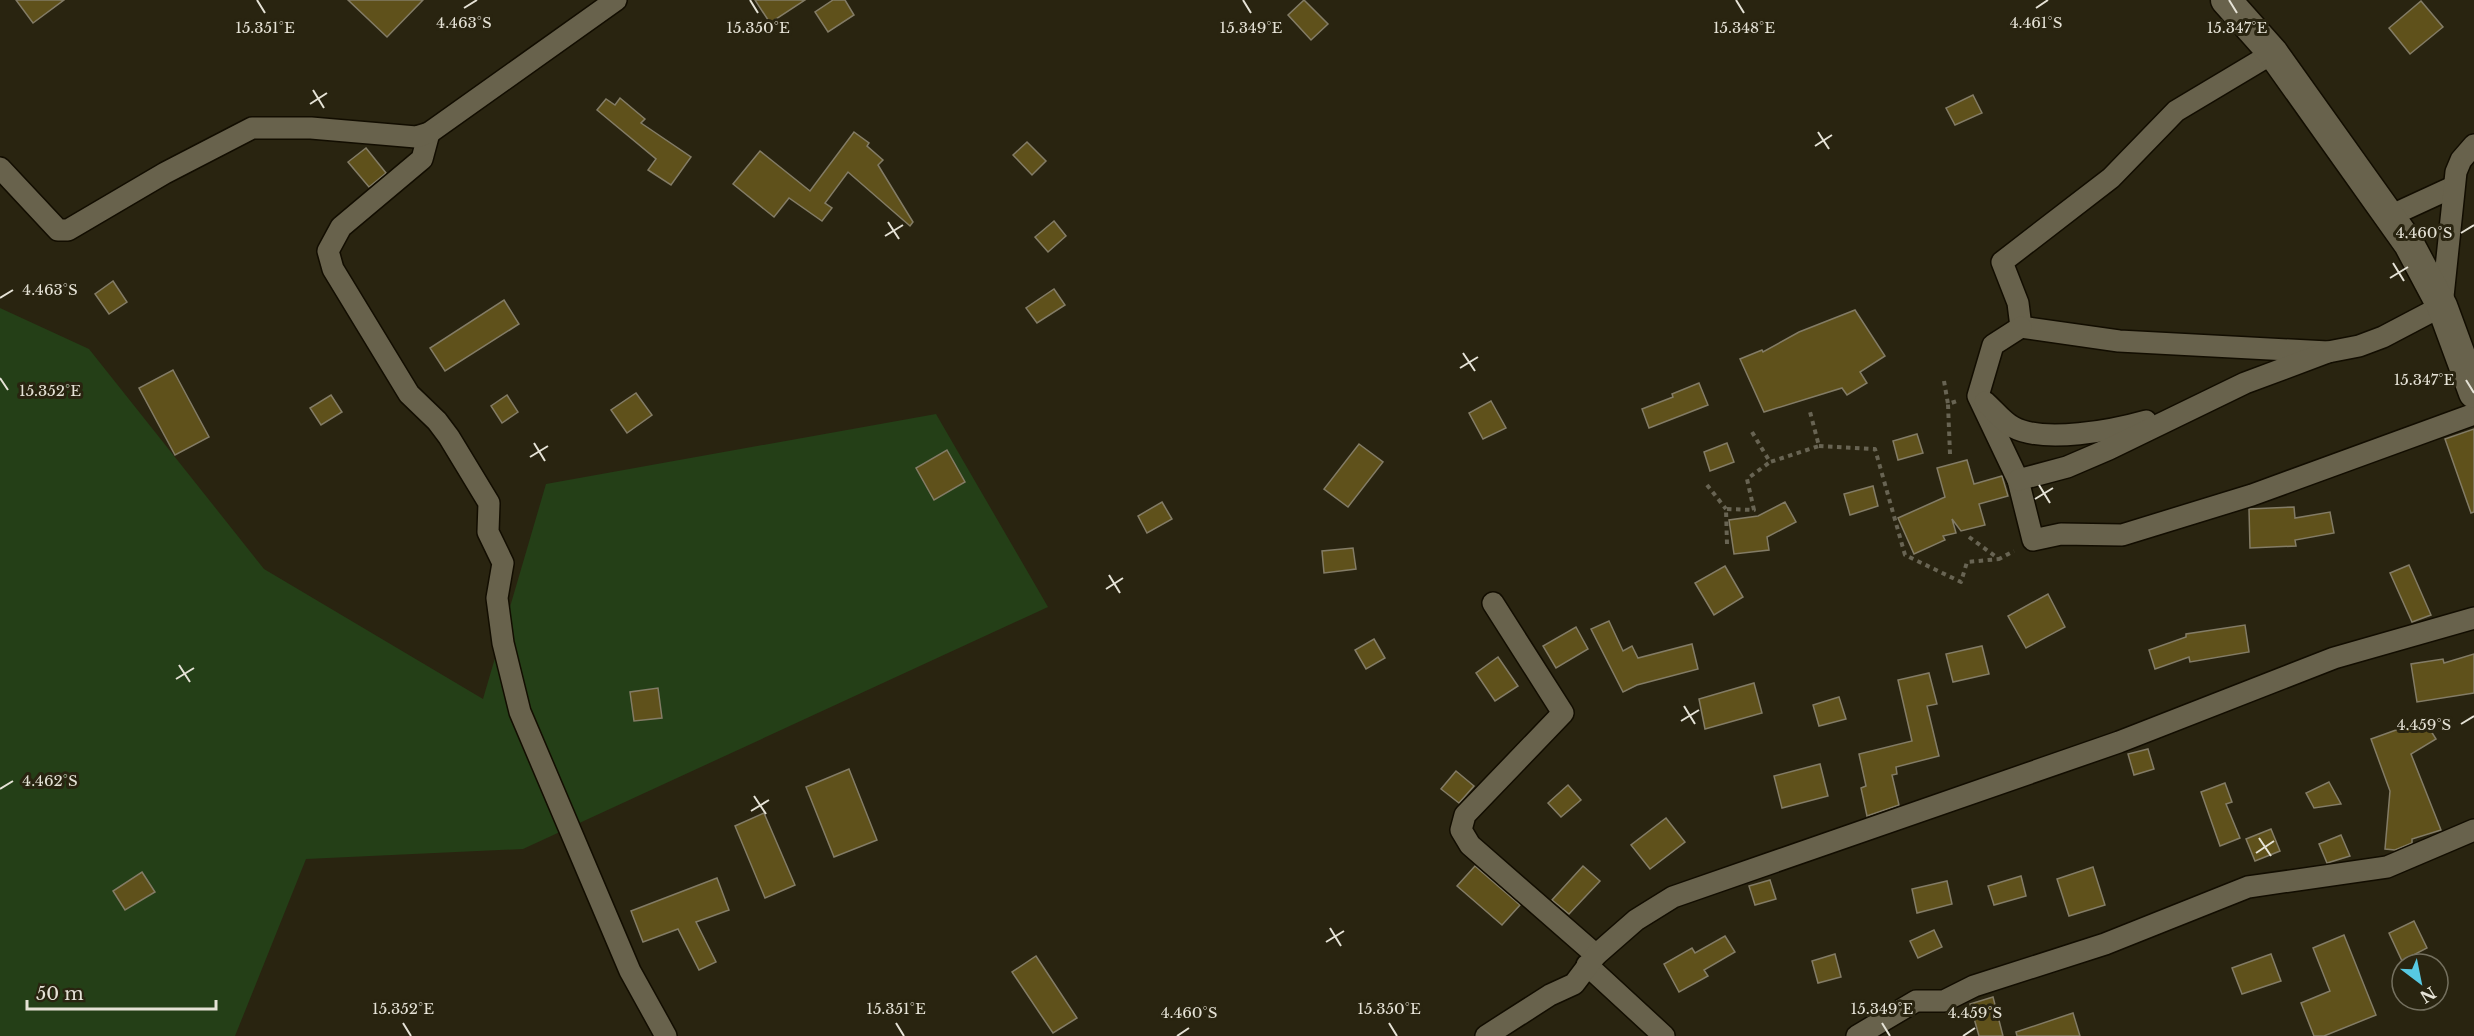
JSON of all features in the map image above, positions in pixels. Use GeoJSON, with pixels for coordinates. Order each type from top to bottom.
{"type":"FeatureCollection","features":[{"type":"Feature","properties":{"kind":"street"},"geometry":{"type":"LineString","coordinates":[[0,168],[58,230],[68,230],[165,172],[252,128],[311,128],[416,137],[429,133],[616,0]]}},
{"type":"Feature","properties":{"kind":"street"},"geometry":{"type":"LineString","coordinates":[[2226,0],[2273,53],[2409,244],[2442,306],[2474,393]]}},
{"type":"Feature","properties":{"kind":"street"},"geometry":{"type":"LineString","coordinates":[[2021,327],[2018,303],[2002,262],[2111,178],[2176,111],[2273,53]]}},
{"type":"Feature","properties":{"kind":"street"},"geometry":{"type":"LineString","coordinates":[[429,133],[422,159],[341,227],[328,251],[333,269],[408,394],[422,410],[437,421],[449,437],[489,503],[488,532],[503,563],[497,598],[503,644],[520,712],[630,971],[666,1036]]}},
{"type":"Feature","properties":{"kind":"street"},"geometry":{"type":"LineString","coordinates":[[2442,306],[2453,187],[2461,160],[2474,145]]}},
{"type":"Feature","properties":{"kind":"street"},"geometry":{"type":"LineString","coordinates":[[2390,216],[2453,187]]}},
{"type":"Feature","properties":{"kind":"street"},"geometry":{"type":"LineString","coordinates":[[2018,480],[2067,467],[2245,383],[2328,352],[2359,346],[2383,338],[2442,306]]}},
{"type":"Feature","properties":{"kind":"street"},"geometry":{"type":"LineString","coordinates":[[2328,352],[2119,341],[2021,327],[1993,345],[1978,396],[2018,480],[2033,540],[2061,534],[2122,535],[2252,495],[2474,414]]}},
{"type":"Feature","properties":{"kind":"street"},"geometry":{"type":"LineString","coordinates":[[1978,396],[2014,428],[2051,435],[2109,431],[2189,410]]}},
{"type":"Feature","properties":{"kind":"street"},"geometry":{"type":"LineString","coordinates":[[1493,603],[1563,713],[1464,815],[1461,830],[1470,845],[1592,960],[1664,1036]]}},
{"type":"Feature","properties":{"kind":"street"},"geometry":{"type":"LineString","coordinates":[[1486,1036],[1550,994],[1574,984],[1592,960],[1636,920],[1673,897],[2119,742],[2334,658],[2474,618]]}},
{"type":"Feature","properties":{"kind":"street"},"geometry":{"type":"LineString","coordinates":[[1857,1036],[1916,1000],[1944,1001],[1974,986],[2105,944],[2248,887],[2387,867],[2474,830]]}},
{"type":"Feature","properties":{"kind":"path"},"geometry":{"type":"LineString","coordinates":[[1944,381],[1948,404],[1950,454]]}},
{"type":"Feature","properties":{"kind":"path"},"geometry":{"type":"LineString","coordinates":[[1948,404],[1978,396]]}},
{"type":"Feature","properties":{"kind":"path"},"geometry":{"type":"LineString","coordinates":[[1809,408],[1819,446]]}},
{"type":"Feature","properties":{"kind":"path"},"geometry":{"type":"LineString","coordinates":[[1752,432],[1770,462]]}},
{"type":"Feature","properties":{"kind":"path"},"geometry":{"type":"LineString","coordinates":[[1726,509],[1754,510],[1747,479],[1770,462],[1819,446],[1875,449],[1905,555],[1961,582],[1967,562],[1999,559],[2033,540]]}},
{"type":"Feature","properties":{"kind":"path"},"geometry":{"type":"LineString","coordinates":[[1707,485],[1726,509],[1727,544]]}},
{"type":"Feature","properties":{"kind":"path"},"geometry":{"type":"LineString","coordinates":[[1969,537],[1999,559]]}},
{"type":"Feature","properties":{"kind":"green space"},"geometry":{"type":"Polygon","coordinates":[[[0,308],[89,349],[264,569],[483,699],[546,484],[936,414],[1048,607],[523,849],[306,859],[235,1036],[0,1036],[0,308]]]}},
{"type":"Feature","properties":{"kind":"building"},"geometry":{"type":"Polygon","coordinates":[[[16,0],[64,0],[33,23],[16,0]]]}},
{"type":"Feature","properties":{"kind":"building"},"geometry":{"type":"Polygon","coordinates":[[[348,0],[423,0],[387,37],[348,0]]]}},
{"type":"Feature","properties":{"kind":"building"},"geometry":{"type":"Polygon","coordinates":[[[755,0],[805,0],[770,23],[755,0]]]}},
{"type":"Feature","properties":{"kind":"building"},"geometry":{"type":"Polygon","coordinates":[[[833,0],[845,0],[854,15],[828,32],[815,12],[833,0]]]}},
{"type":"Feature","properties":{"kind":"building"},"geometry":{"type":"Polygon","coordinates":[[[1304,0],[1328,24],[1311,40],[1288,15],[1304,0]]]}},
{"type":"Feature","properties":{"kind":"building"},"geometry":{"type":"Polygon","coordinates":[[[2421,1],[2443,27],[2410,54],[2389,28],[2421,1]]]}},
{"type":"Feature","properties":{"kind":"building"},"geometry":{"type":"Polygon","coordinates":[[[1973,95],[1982,113],[1955,125],[1946,108],[1973,95]]]}},
{"type":"Feature","properties":{"kind":"building"},"geometry":{"type":"Polygon","coordinates":[[[620,98],[645,119],[641,123],[691,157],[671,185],[648,170],[656,159],[597,110],[606,99],[615,105],[620,98]]]}},
{"type":"Feature","properties":{"kind":"building"},"geometry":{"type":"Polygon","coordinates":[[[854,132],[869,143],[867,146],[883,160],[878,165],[913,222],[910,226],[848,172],[825,203],[832,208],[822,221],[789,198],[774,217],[733,184],[760,151],[810,191],[854,132]]]}},
{"type":"Feature","properties":{"kind":"building"},"geometry":{"type":"Polygon","coordinates":[[[1027,142],[1046,161],[1032,175],[1013,155],[1027,142]]]}},
{"type":"Feature","properties":{"kind":"building"},"geometry":{"type":"Polygon","coordinates":[[[366,148],[386,173],[369,187],[348,162],[366,148]]]}},
{"type":"Feature","properties":{"kind":"building"},"geometry":{"type":"Polygon","coordinates":[[[1054,221],[1066,236],[1048,252],[1035,237],[1054,221]]]}},
{"type":"Feature","properties":{"kind":"building"},"geometry":{"type":"Polygon","coordinates":[[[113,281],[127,302],[109,314],[95,294],[113,281]]]}},
{"type":"Feature","properties":{"kind":"building"},"geometry":{"type":"Polygon","coordinates":[[[1054,289],[1065,305],[1037,323],[1026,308],[1054,289]]]}},
{"type":"Feature","properties":{"kind":"building"},"geometry":{"type":"Polygon","coordinates":[[[504,300],[519,324],[445,371],[430,348],[504,300]]]}},
{"type":"Feature","properties":{"kind":"building"},"geometry":{"type":"Polygon","coordinates":[[[1855,310],[1885,356],[1860,372],[1867,383],[1847,395],[1842,388],[1764,412],[1740,359],[1762,350],[1763,352],[1799,332],[1855,310]]]}},
{"type":"Feature","properties":{"kind":"building"},"geometry":{"type":"Polygon","coordinates":[[[173,370],[209,437],[175,455],[139,388],[173,370]]]}},
{"type":"Feature","properties":{"kind":"building"},"geometry":{"type":"Polygon","coordinates":[[[1699,383],[1708,405],[1649,428],[1642,409],[1673,397],[1672,394],[1699,383]]]}},
{"type":"Feature","properties":{"kind":"building"},"geometry":{"type":"Polygon","coordinates":[[[636,393],[652,415],[627,433],[611,410],[636,393]]]}},
{"type":"Feature","properties":{"kind":"building"},"geometry":{"type":"Polygon","coordinates":[[[331,395],[342,412],[321,425],[310,408],[331,395]]]}},
{"type":"Feature","properties":{"kind":"building"},"geometry":{"type":"Polygon","coordinates":[[[507,395],[518,412],[502,423],[491,406],[507,395]]]}},
{"type":"Feature","properties":{"kind":"building"},"geometry":{"type":"Polygon","coordinates":[[[1491,401],[1506,428],[1483,439],[1469,413],[1491,401]]]}},
{"type":"Feature","properties":{"kind":"building"},"geometry":{"type":"Polygon","coordinates":[[[2474,429],[2474,512],[2471,513],[2445,439],[2474,429]]]}},
{"type":"Feature","properties":{"kind":"building"},"geometry":{"type":"Polygon","coordinates":[[[1917,434],[1923,453],[1898,460],[1893,441],[1917,434]]]}},
{"type":"Feature","properties":{"kind":"building"},"geometry":{"type":"Polygon","coordinates":[[[1727,443],[1734,462],[1710,471],[1704,452],[1727,443]]]}},
{"type":"Feature","properties":{"kind":"building"},"geometry":{"type":"Polygon","coordinates":[[[1359,444],[1383,462],[1348,507],[1324,489],[1359,444]]]}},
{"type":"Feature","properties":{"kind":"building"},"geometry":{"type":"Polygon","coordinates":[[[947,450],[965,482],[934,500],[916,468],[947,450]]]}},
{"type":"Feature","properties":{"kind":"building"},"geometry":{"type":"Polygon","coordinates":[[[1967,460],[1974,484],[2002,476],[2008,496],[1979,504],[1985,525],[1961,531],[1952,519],[1956,533],[1943,536],[1945,540],[1914,554],[1898,518],[1945,497],[1937,468],[1967,460]]]}},
{"type":"Feature","properties":{"kind":"building"},"geometry":{"type":"Polygon","coordinates":[[[1873,486],[1878,506],[1850,515],[1844,494],[1873,486]]]}},
{"type":"Feature","properties":{"kind":"building"},"geometry":{"type":"Polygon","coordinates":[[[1162,502],[1172,519],[1147,533],[1138,516],[1162,502]]]}},
{"type":"Feature","properties":{"kind":"building"},"geometry":{"type":"Polygon","coordinates":[[[1785,502],[1796,522],[1767,537],[1769,550],[1734,554],[1729,520],[1758,516],[1785,502]]]}},
{"type":"Feature","properties":{"kind":"building"},"geometry":{"type":"Polygon","coordinates":[[[2294,507],[2295,518],[2330,512],[2334,533],[2295,540],[2296,546],[2250,548],[2249,509],[2294,507]]]}},
{"type":"Feature","properties":{"kind":"building"},"geometry":{"type":"Polygon","coordinates":[[[1353,548],[1356,569],[1324,573],[1322,551],[1353,548]]]}},
{"type":"Feature","properties":{"kind":"building"},"geometry":{"type":"Polygon","coordinates":[[[2409,565],[2431,615],[2412,622],[2390,573],[2409,565]]]}},
{"type":"Feature","properties":{"kind":"building"},"geometry":{"type":"Polygon","coordinates":[[[1725,566],[1743,597],[1714,615],[1695,583],[1725,566]]]}},
{"type":"Feature","properties":{"kind":"building"},"geometry":{"type":"Polygon","coordinates":[[[2048,594],[2065,627],[2026,648],[2008,616],[2048,594]]]}},
{"type":"Feature","properties":{"kind":"building"},"geometry":{"type":"Polygon","coordinates":[[[1609,621],[1623,651],[1632,646],[1638,658],[1692,644],[1698,669],[1637,685],[1623,692],[1591,629],[1609,621]]]}},
{"type":"Feature","properties":{"kind":"building"},"geometry":{"type":"Polygon","coordinates":[[[2245,625],[2249,652],[2190,662],[2189,657],[2155,669],[2149,650],[2186,637],[2186,634],[2245,625]]]}},
{"type":"Feature","properties":{"kind":"building"},"geometry":{"type":"Polygon","coordinates":[[[1576,627],[1588,649],[1556,668],[1543,646],[1576,627]]]}},
{"type":"Feature","properties":{"kind":"building"},"geometry":{"type":"Polygon","coordinates":[[[1374,639],[1385,658],[1366,669],[1355,650],[1374,639]]]}},
{"type":"Feature","properties":{"kind":"building"},"geometry":{"type":"Polygon","coordinates":[[[1982,646],[1989,674],[1953,682],[1946,654],[1982,646]]]}},
{"type":"Feature","properties":{"kind":"building"},"geometry":{"type":"Polygon","coordinates":[[[2474,654],[2474,693],[2417,702],[2411,664],[2443,659],[2444,663],[2474,654]]]}},
{"type":"Feature","properties":{"kind":"building"},"geometry":{"type":"Polygon","coordinates":[[[1498,657],[1518,686],[1495,701],[1476,673],[1498,657]]]}},
{"type":"Feature","properties":{"kind":"building"},"geometry":{"type":"Polygon","coordinates":[[[1929,673],[1937,704],[1927,706],[1939,756],[1896,767],[1897,774],[1892,775],[1899,805],[1867,816],[1861,788],[1866,786],[1859,754],[1912,741],[1898,680],[1929,673]]]}},
{"type":"Feature","properties":{"kind":"building"},"geometry":{"type":"Polygon","coordinates":[[[1754,683],[1762,713],[1705,729],[1699,699],[1754,683]]]}},
{"type":"Feature","properties":{"kind":"building"},"geometry":{"type":"Polygon","coordinates":[[[658,688],[662,718],[634,721],[630,692],[658,688]]]}},
{"type":"Feature","properties":{"kind":"building"},"geometry":{"type":"Polygon","coordinates":[[[1839,697],[1846,719],[1819,726],[1813,705],[1839,697]]]}},
{"type":"Feature","properties":{"kind":"building"},"geometry":{"type":"Polygon","coordinates":[[[2424,720],[2436,739],[2411,754],[2441,830],[2412,839],[2412,843],[2395,850],[2385,849],[2390,791],[2371,739],[2424,720]]]}},
{"type":"Feature","properties":{"kind":"building"},"geometry":{"type":"Polygon","coordinates":[[[2148,749],[2154,769],[2134,775],[2128,754],[2148,749]]]}},
{"type":"Feature","properties":{"kind":"building"},"geometry":{"type":"Polygon","coordinates":[[[1820,764],[1828,796],[1782,808],[1774,776],[1820,764]]]}},
{"type":"Feature","properties":{"kind":"building"},"geometry":{"type":"Polygon","coordinates":[[[849,769],[877,840],[834,857],[806,787],[849,769]]]}},
{"type":"Feature","properties":{"kind":"building"},"geometry":{"type":"Polygon","coordinates":[[[1456,771],[1474,786],[1459,803],[1441,789],[1456,771]]]}},
{"type":"Feature","properties":{"kind":"building"},"geometry":{"type":"Polygon","coordinates":[[[2329,782],[2341,804],[2314,808],[2306,793],[2329,782]]]}},
{"type":"Feature","properties":{"kind":"building"},"geometry":{"type":"Polygon","coordinates":[[[2225,783],[2232,802],[2226,804],[2240,838],[2220,846],[2201,792],[2225,783]]]}},
{"type":"Feature","properties":{"kind":"building"},"geometry":{"type":"Polygon","coordinates":[[[1568,785],[1581,800],[1561,817],[1548,803],[1568,785]]]}},
{"type":"Feature","properties":{"kind":"building"},"geometry":{"type":"Polygon","coordinates":[[[764,813],[795,885],[765,898],[735,826],[764,813]]]}},
{"type":"Feature","properties":{"kind":"building"},"geometry":{"type":"Polygon","coordinates":[[[1666,818],[1685,842],[1650,869],[1631,845],[1666,818]]]}},
{"type":"Feature","properties":{"kind":"building"},"geometry":{"type":"Polygon","coordinates":[[[2271,829],[2280,851],[2255,861],[2246,839],[2271,829]]]}},
{"type":"Feature","properties":{"kind":"building"},"geometry":{"type":"Polygon","coordinates":[[[2341,835],[2350,856],[2327,863],[2319,844],[2341,835]]]}},
{"type":"Feature","properties":{"kind":"building"},"geometry":{"type":"Polygon","coordinates":[[[1475,866],[1520,905],[1502,925],[1457,886],[1475,866]]]}},
{"type":"Feature","properties":{"kind":"building"},"geometry":{"type":"Polygon","coordinates":[[[1583,866],[1600,881],[1569,914],[1552,900],[1583,866]]]}},
{"type":"Feature","properties":{"kind":"building"},"geometry":{"type":"Polygon","coordinates":[[[2093,867],[2105,905],[2069,916],[2057,879],[2093,867]]]}},
{"type":"Feature","properties":{"kind":"building"},"geometry":{"type":"Polygon","coordinates":[[[142,872],[155,892],[125,910],[113,891],[142,872]]]}},
{"type":"Feature","properties":{"kind":"building"},"geometry":{"type":"Polygon","coordinates":[[[2021,876],[2026,896],[1994,905],[1988,886],[2021,876]]]}},
{"type":"Feature","properties":{"kind":"building"},"geometry":{"type":"Polygon","coordinates":[[[717,878],[729,910],[696,922],[716,962],[699,970],[678,929],[643,942],[631,911],[717,878]]]}},
{"type":"Feature","properties":{"kind":"building"},"geometry":{"type":"Polygon","coordinates":[[[1770,880],[1776,899],[1755,905],[1749,886],[1770,880]]]}},
{"type":"Feature","properties":{"kind":"building"},"geometry":{"type":"Polygon","coordinates":[[[1947,881],[1952,904],[1917,913],[1912,889],[1947,881]]]}},
{"type":"Feature","properties":{"kind":"building"},"geometry":{"type":"Polygon","coordinates":[[[2414,921],[2427,948],[2419,952],[2398,952],[2389,933],[2414,921]]]}},
{"type":"Feature","properties":{"kind":"building"},"geometry":{"type":"Polygon","coordinates":[[[1934,930],[1942,947],[1918,958],[1910,941],[1934,930]]]}},
{"type":"Feature","properties":{"kind":"building"},"geometry":{"type":"Polygon","coordinates":[[[2344,935],[2376,1015],[2324,1036],[2314,1036],[2301,1003],[2330,991],[2313,948],[2344,935]]]}},
{"type":"Feature","properties":{"kind":"building"},"geometry":{"type":"Polygon","coordinates":[[[1725,936],[1735,952],[1704,970],[1708,976],[1679,992],[1664,964],[1692,948],[1695,953],[1725,936]]]}},
{"type":"Feature","properties":{"kind":"building"},"geometry":{"type":"Polygon","coordinates":[[[1835,954],[1841,977],[1818,983],[1812,961],[1835,954]]]}},
{"type":"Feature","properties":{"kind":"building"},"geometry":{"type":"Polygon","coordinates":[[[2271,954],[2281,981],[2242,994],[2232,968],[2271,954]]]}},
{"type":"Feature","properties":{"kind":"building"},"geometry":{"type":"Polygon","coordinates":[[[1036,956],[1077,1018],[1053,1033],[1012,972],[1036,956]]]}},
{"type":"Feature","properties":{"kind":"building"},"geometry":{"type":"Polygon","coordinates":[[[1993,997],[2003,1036],[1979,1036],[1970,1004],[1993,997]]]}},
{"type":"Feature","properties":{"kind":"building"},"geometry":{"type":"Polygon","coordinates":[[[2073,1013],[2080,1036],[2017,1036],[2016,1032],[2073,1013]]]}}]}
